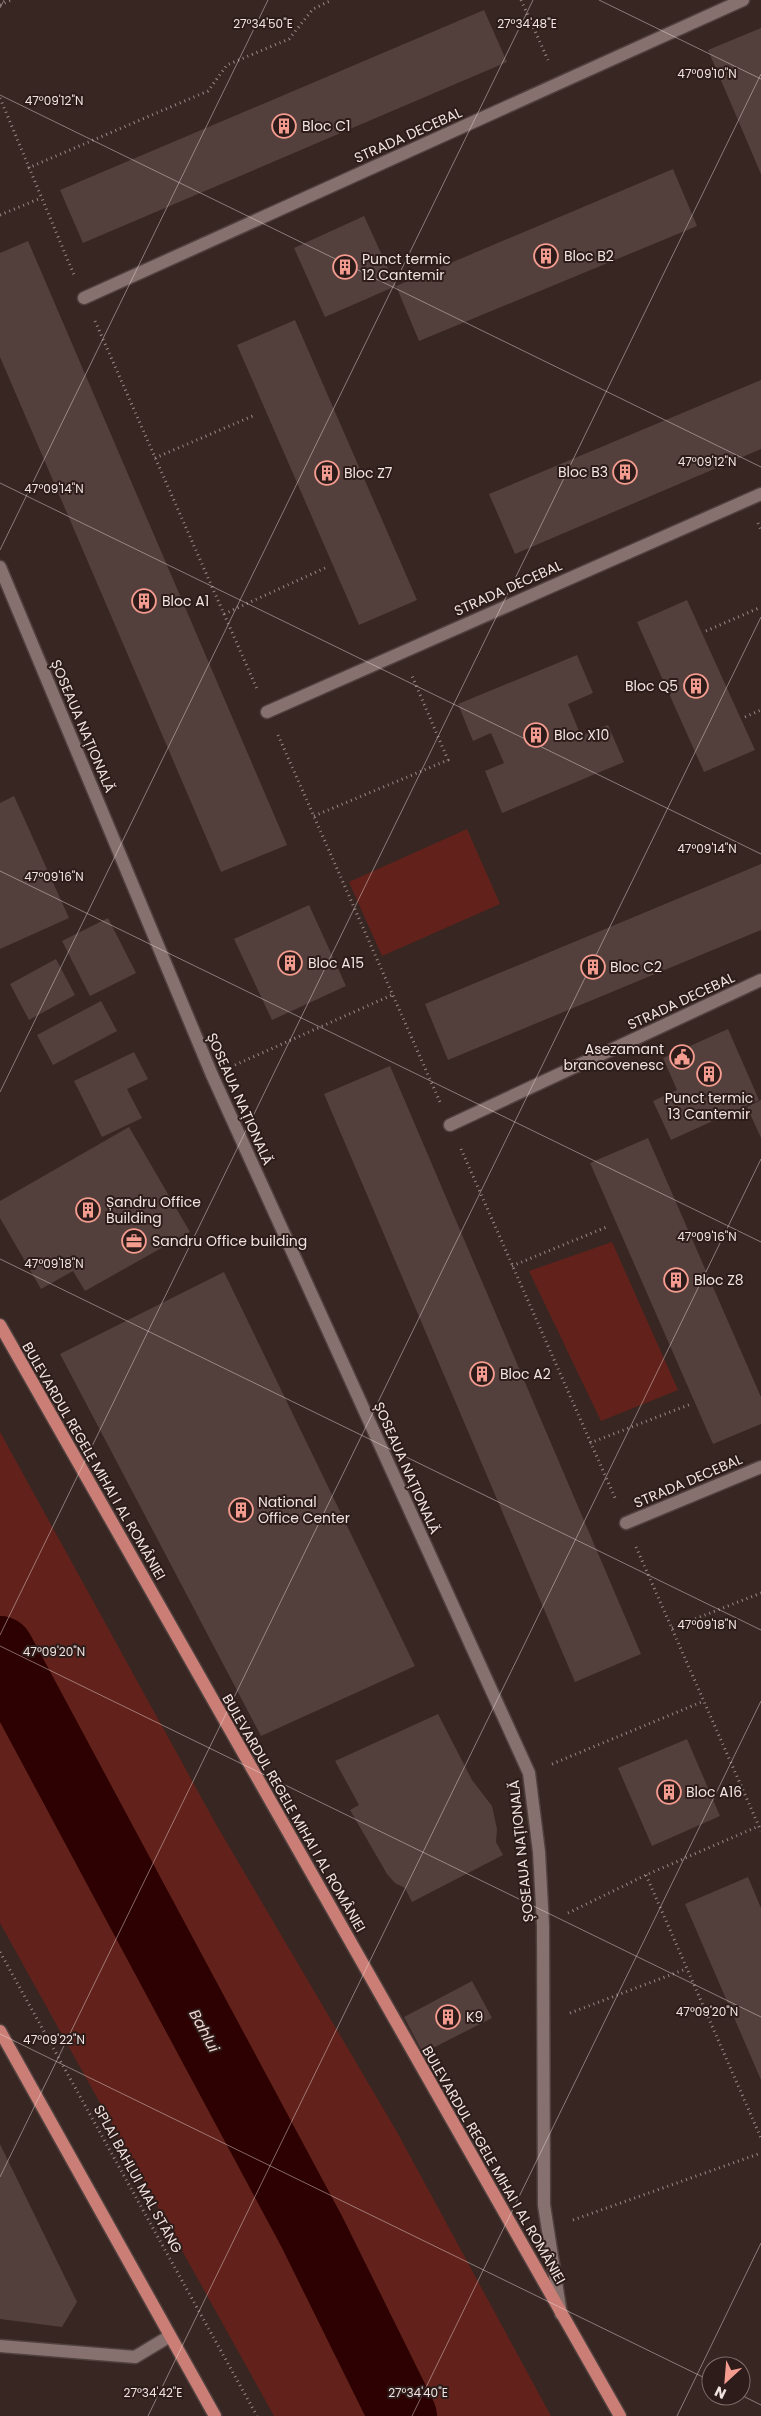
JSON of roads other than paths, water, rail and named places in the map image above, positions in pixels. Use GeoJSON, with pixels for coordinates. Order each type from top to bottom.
{"type":"FeatureCollection","features":[{"type":"Feature","properties":{"kind":"main road","name":"BULEVARDUL REGELE MIHAI I AL ROMÂNIEI"},"geometry":{"type":"LineString","coordinates":[[0,1325],[562,2316]]}},
{"type":"Feature","properties":{"kind":"main road"},"geometry":{"type":"LineString","coordinates":[[0,2031],[215,2416]]}},
{"type":"Feature","properties":{"kind":"main road","name":"ȘOSEAUA NAȚIONALĂ"},"geometry":{"type":"LineString","coordinates":[[562,2316],[620,2416]]}},
{"type":"Feature","properties":{"kind":"street","name":"STRADA DECEBAL"},"geometry":{"type":"LineString","coordinates":[[84,298],[743,0]]}},
{"type":"Feature","properties":{"kind":"street","name":"STRADA DECEBAL"},"geometry":{"type":"LineString","coordinates":[[267,712],[401,651],[761,494]]}},
{"type":"Feature","properties":{"kind":"street","name":"ȘOSEAUA NAȚIONALĂ"},"geometry":{"type":"LineString","coordinates":[[0,567],[212,1075],[529,1773],[539,1852],[543,1925],[544,2205],[562,2316]]}},
{"type":"Feature","properties":{"kind":"street","name":"STRADA DECEBAL"},"geometry":{"type":"LineString","coordinates":[[450,1125],[761,980]]}},
{"type":"Feature","properties":{"kind":"street","name":"STRADA DECEBAL"},"geometry":{"type":"LineString","coordinates":[[626,1523],[761,1467]]}},
{"type":"Feature","properties":{"kind":"street"},"geometry":{"type":"LineString","coordinates":[[0,2346],[135,2357],[170,2336]]}},
{"type":"Feature","properties":{"kind":"waterway","name":"Bahlui"},"geometry":{"type":"LineString","coordinates":[[0,1650],[312,2232],[403,2416]]}},
{"type":"Feature","properties":{"kind":"place","name":"Bloc C1"},"geometry":{"type":"Point","coordinates":[284,126]}},
{"type":"Feature","properties":{"kind":"place","name":"Bloc B2"},"geometry":{"type":"Point","coordinates":[546,256]}},
{"type":"Feature","properties":{"kind":"place","name":"Punct termic 12 Cantemir"},"geometry":{"type":"Point","coordinates":[345,267]}},
{"type":"Feature","properties":{"kind":"place","name":"Bloc B3"},"geometry":{"type":"Point","coordinates":[625,472]}},
{"type":"Feature","properties":{"kind":"place","name":"Bloc Z7"},"geometry":{"type":"Point","coordinates":[327,473]}},
{"type":"Feature","properties":{"kind":"place","name":"Bloc A1"},"geometry":{"type":"Point","coordinates":[144,601]}},
{"type":"Feature","properties":{"kind":"place","name":"Bloc Q5"},"geometry":{"type":"Point","coordinates":[696,686]}},
{"type":"Feature","properties":{"kind":"place","name":"Bloc X10"},"geometry":{"type":"Point","coordinates":[536,735]}},
{"type":"Feature","properties":{"kind":"place","name":"Bloc A15"},"geometry":{"type":"Point","coordinates":[290,963]}},
{"type":"Feature","properties":{"kind":"place","name":"Bloc C2"},"geometry":{"type":"Point","coordinates":[593,967]}},
{"type":"Feature","properties":{"kind":"place","name":"Asezamant brancovenesc"},"geometry":{"type":"Point","coordinates":[682,1057]}},
{"type":"Feature","properties":{"kind":"place","name":"Punct termic 13 Cantemir"},"geometry":{"type":"Point","coordinates":[709,1074]}},
{"type":"Feature","properties":{"kind":"place","name":"Șandru Office Building"},"geometry":{"type":"Point","coordinates":[88,1210]}},
{"type":"Feature","properties":{"kind":"place","name":"Sandru Office building"},"geometry":{"type":"Point","coordinates":[134,1241]}},
{"type":"Feature","properties":{"kind":"place","name":"Bloc Z8"},"geometry":{"type":"Point","coordinates":[676,1280]}},
{"type":"Feature","properties":{"kind":"place","name":"Bloc A2"},"geometry":{"type":"Point","coordinates":[482,1374]}},
{"type":"Feature","properties":{"kind":"place","name":"National Office Center"},"geometry":{"type":"Point","coordinates":[241,1510]}},
{"type":"Feature","properties":{"kind":"place","name":"Bloc A16"},"geometry":{"type":"Point","coordinates":[669,1792]}},
{"type":"Feature","properties":{"kind":"place","name":"K9"},"geometry":{"type":"Point","coordinates":[448,2017]}}]}
